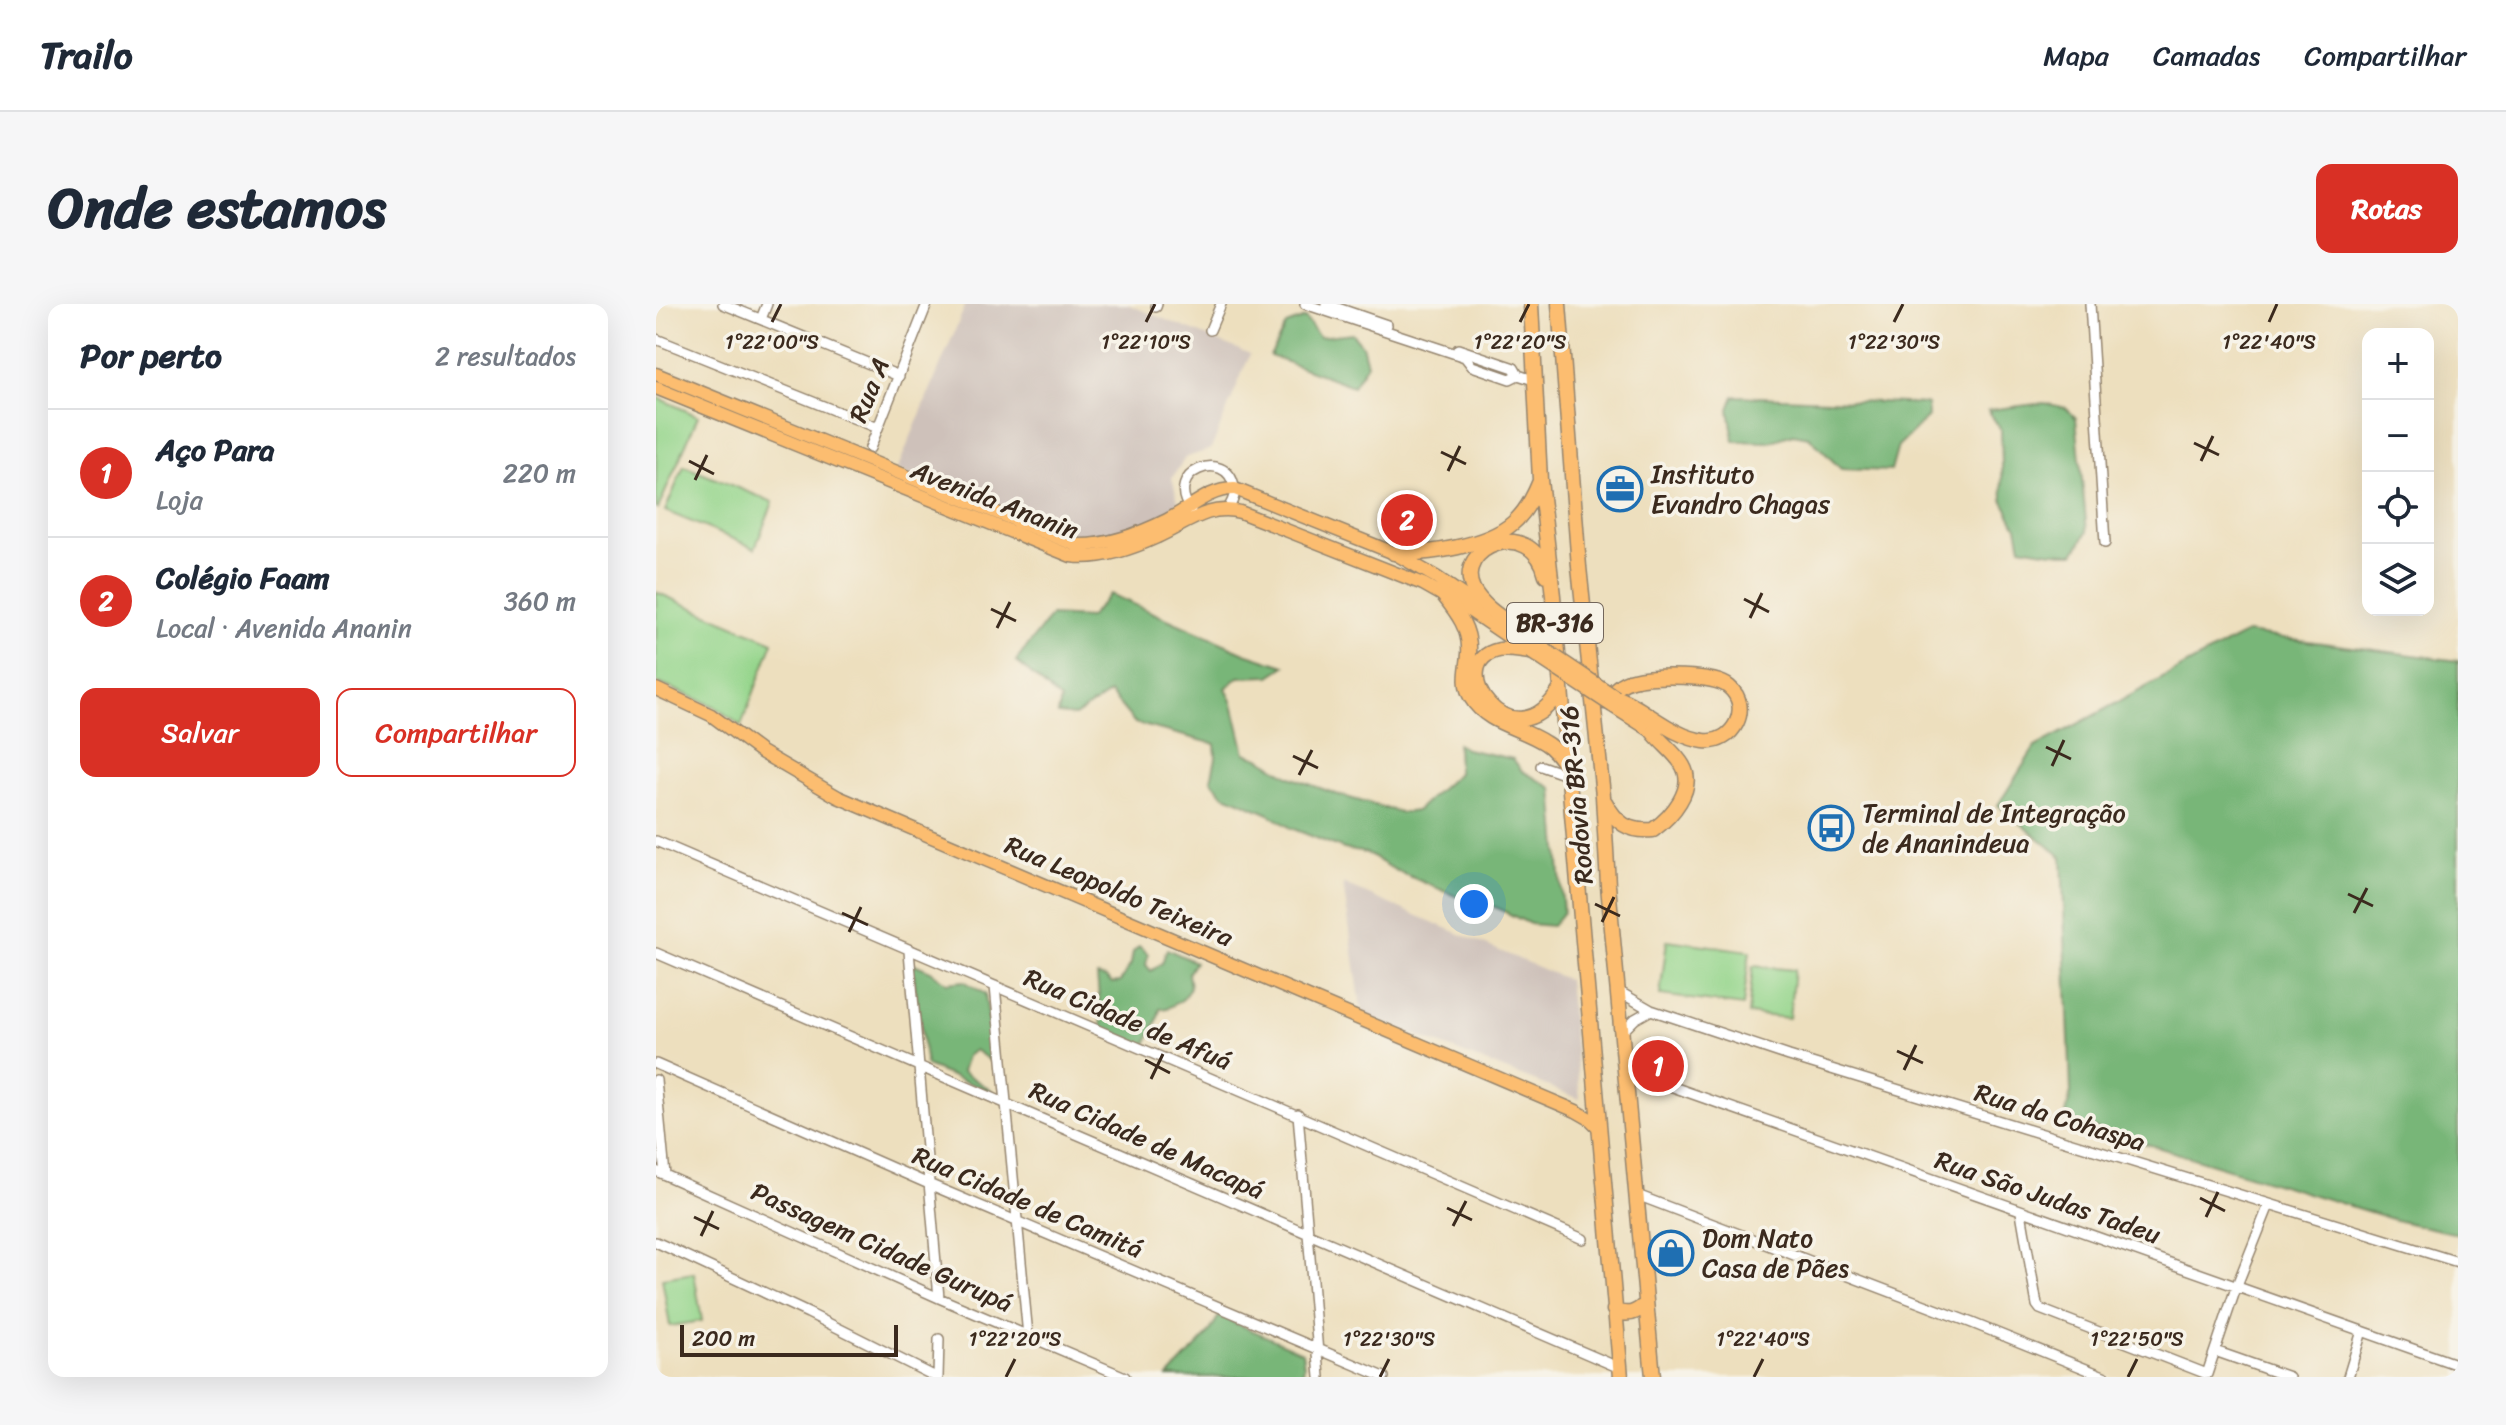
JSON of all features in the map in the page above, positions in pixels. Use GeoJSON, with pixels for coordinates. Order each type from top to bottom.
{"type":"FeatureCollection","features":[{"type":"Feature","properties":{"kind":"highway","name":"Rodovia BR-316"},"geometry":{"type":"LineString","coordinates":[[1531,304],[1540,480],[1553,596],[1596,1101]]}},
{"type":"Feature","properties":{"kind":"highway","name":"Rodovia BR-316"},"geometry":{"type":"LineString","coordinates":[[1559,304],[1579,567],[1603,796],[1608,885],[1653,1377]]}},
{"type":"Feature","properties":{"kind":"highway"},"geometry":{"type":"LineString","coordinates":[[1394,553],[1418,554],[1444,550],[1498,533],[1521,515],[1540,480]]}},
{"type":"Feature","properties":{"kind":"highway"},"geometry":{"type":"LineString","coordinates":[[1553,596],[1544,566],[1536,552],[1520,543],[1511,541],[1494,545],[1480,553],[1472,566],[1470,575],[1474,591],[1494,611],[1520,629],[1532,647],[1497,650],[1484,657],[1476,679],[1480,694],[1498,711],[1522,719],[1542,712],[1560,690]]}},
{"type":"Feature","properties":{"kind":"highway"},"geometry":{"type":"LineString","coordinates":[[1442,593],[1464,622],[1469,645],[1466,685],[1476,704],[1496,721],[1542,740],[1567,770]]}},
{"type":"Feature","properties":{"kind":"highway"},"geometry":{"type":"LineString","coordinates":[[1596,725],[1608,697],[1619,686],[1632,680],[1693,677],[1720,681],[1736,694],[1740,715],[1728,735],[1720,740],[1702,741],[1679,733],[1634,704],[1614,701]]}},
{"type":"Feature","properties":{"kind":"highway"},"geometry":{"type":"LineString","coordinates":[[1603,796],[1619,823],[1629,829],[1653,830],[1672,814],[1686,787],[1686,771],[1653,732]]}},
{"type":"Feature","properties":{"kind":"highway","name":"BR-316"},"geometry":{"type":"LineString","coordinates":[[1596,1101],[1620,1372]]}},
{"type":"Feature","properties":{"kind":"highway"},"geometry":{"type":"LineString","coordinates":[[1614,1310],[1632,1313],[1645,1304]]}},
{"type":"Feature","properties":{"kind":"highway"},"geometry":{"type":"LineString","coordinates":[[1616,1329],[1622,1324],[1637,1323],[1647,1329]]}},
{"type":"Feature","properties":{"kind":"main road","name":"Avenida Ananin"},"geometry":{"type":"LineString","coordinates":[[656,374],[1076,545],[1119,539],[1193,511],[1240,512],[1442,593],[1614,701],[1653,732]]}},
{"type":"Feature","properties":{"kind":"main road","name":"Avenida Ananin"},"geometry":{"type":"LineString","coordinates":[[656,388],[1071,556],[1097,556],[1128,549],[1155,538],[1218,491],[1235,489],[1394,553],[1436,577],[1532,647]]}},
{"type":"Feature","properties":{"kind":"main road","name":"Rua Leopoldo Teixeira"},"geometry":{"type":"LineString","coordinates":[[656,689],[711,715],[761,752],[838,797],[1576,1111],[1599,1128]]}},
{"type":"Feature","properties":{"kind":"main road"},"geometry":{"type":"LineString","coordinates":[[1576,1111],[1586,1109],[1596,1101]]}},
{"type":"Feature","properties":{"kind":"street"},"geometry":{"type":"LineString","coordinates":[[723,304],[899,376]]}},
{"type":"Feature","properties":{"kind":"street"},"geometry":{"type":"LineString","coordinates":[[761,319],[767,304]]}},
{"type":"Feature","properties":{"kind":"street","name":"Rua A"},"geometry":{"type":"LineString","coordinates":[[870,448],[927,304]]}},
{"type":"Feature","properties":{"kind":"street"},"geometry":{"type":"LineString","coordinates":[[1210,330],[1221,304]]}},
{"type":"Feature","properties":{"kind":"street"},"geometry":{"type":"LineString","coordinates":[[1305,304],[1500,363],[1514,368],[1518,375],[1537,381]]}},
{"type":"Feature","properties":{"kind":"street"},"geometry":{"type":"LineString","coordinates":[[1326,304],[1466,355],[1472,366],[1496,375],[1510,379],[1518,375]]}},
{"type":"Feature","properties":{"kind":"street"},"geometry":{"type":"LineString","coordinates":[[2090,304],[2105,543]]}},
{"type":"Feature","properties":{"kind":"street"},"geometry":{"type":"LineString","coordinates":[[656,339],[878,428]]}},
{"type":"Feature","properties":{"kind":"street"},"geometry":{"type":"LineString","coordinates":[[1496,375],[1500,363]]}},
{"type":"Feature","properties":{"kind":"street"},"geometry":{"type":"LineString","coordinates":[[1193,511],[1183,491],[1191,473],[1204,467],[1218,467],[1229,476],[1235,489],[1227,510]]}},
{"type":"Feature","properties":{"kind":"street"},"geometry":{"type":"LineString","coordinates":[[1541,766],[1567,770]]}},
{"type":"Feature","properties":{"kind":"street","name":"Rua Cidade de Afuá"},"geometry":{"type":"LineString","coordinates":[[656,841],[1298,1114],[1583,1239]]}},
{"type":"Feature","properties":{"kind":"street"},"geometry":{"type":"LineString","coordinates":[[909,951],[939,1298]]}},
{"type":"Feature","properties":{"kind":"street","name":"Rua Cidade de Macapá"},"geometry":{"type":"LineString","coordinates":[[656,953],[1620,1372]]}},
{"type":"Feature","properties":{"kind":"street"},"geometry":{"type":"LineString","coordinates":[[995,986],[1028,1336]]}},
{"type":"Feature","properties":{"kind":"street","name":"Rua da Cohaspa"},"geometry":{"type":"LineString","coordinates":[[1618,991],[1651,1010],[1789,1056],[2458,1262]]}},
{"type":"Feature","properties":{"kind":"street"},"geometry":{"type":"LineString","coordinates":[[1622,1033],[1635,1019],[1651,1010]]}},
{"type":"Feature","properties":{"kind":"street","name":"Rua Cidade de Camitá"},"geometry":{"type":"LineString","coordinates":[[656,1064],[931,1185],[1384,1377]]}},
{"type":"Feature","properties":{"kind":"street","name":"Rua São Judas Tadeu"},"geometry":{"type":"LineString","coordinates":[[1625,1070],[2458,1365]]}},
{"type":"Feature","properties":{"kind":"street"},"geometry":{"type":"LineString","coordinates":[[656,1080],[660,1173]]}},
{"type":"Feature","properties":{"kind":"street"},"geometry":{"type":"LineString","coordinates":[[1298,1114],[1320,1377]]}},
{"type":"Feature","properties":{"kind":"street","name":"Passagem Cidade Gurupá"},"geometry":{"type":"LineString","coordinates":[[660,1173],[1125,1377]]}},
{"type":"Feature","properties":{"kind":"street"},"geometry":{"type":"LineString","coordinates":[[1637,1195],[2106,1377]]}},
{"type":"Feature","properties":{"kind":"street"},"geometry":{"type":"LineString","coordinates":[[2021,1212],[2040,1309],[2207,1374],[2237,1285],[2269,1205]]}},
{"type":"Feature","properties":{"kind":"street"},"geometry":{"type":"LineString","coordinates":[[656,1242],[937,1377],[939,1339]]}},
{"type":"Feature","properties":{"kind":"street"},"geometry":{"type":"LineString","coordinates":[[2348,1377],[2362,1331]]}},
{"type":"Feature","properties":{"kind":"street"},"geometry":{"type":"LineString","coordinates":[[2215,1351],[2289,1377]]}},
{"type":"Feature","properties":{"kind":"shaded area"},"geometry":{"type":"Polygon","coordinates":[[[966,304],[1127,304],[1250,354],[1211,449],[1185,458],[1172,478],[1180,509],[1126,532],[1078,541],[897,470],[966,304]]]}},
{"type":"Feature","properties":{"kind":"shaded area"},"geometry":{"type":"Polygon","coordinates":[[[1343,884],[1568,980],[1580,1099],[1362,1014],[1343,884]]]}},
{"type":"Feature","properties":{"kind":"green space"},"geometry":{"type":"Polygon","coordinates":[[[1305,318],[1319,337],[1352,333],[1362,345],[1367,364],[1353,386],[1270,356],[1286,325],[1305,318]]]}},
{"type":"Feature","properties":{"kind":"green space"},"geometry":{"type":"Polygon","coordinates":[[[1734,396],[1927,404],[1928,417],[1898,446],[1891,471],[1841,469],[1809,437],[1793,434],[1769,442],[1734,441],[1729,409],[1734,396]]]}},
{"type":"Feature","properties":{"kind":"green space"},"geometry":{"type":"Polygon","coordinates":[[[656,397],[698,416],[658,509],[656,508],[656,397]]]}},
{"type":"Feature","properties":{"kind":"green space"},"geometry":{"type":"Polygon","coordinates":[[[2044,403],[2066,408],[2076,418],[2087,532],[2074,553],[2021,547],[2017,527],[2003,501],[2001,430],[1988,410],[2044,403]]]}},
{"type":"Feature","properties":{"kind":"green space"},"geometry":{"type":"Polygon","coordinates":[[[684,466],[773,502],[755,548],[665,511],[684,466]]]}},
{"type":"Feature","properties":{"kind":"green space"},"geometry":{"type":"Polygon","coordinates":[[[656,592],[773,642],[741,726],[714,706],[656,682],[656,592]]]}},
{"type":"Feature","properties":{"kind":"green space"},"geometry":{"type":"Polygon","coordinates":[[[1110,594],[1245,653],[1285,666],[1270,676],[1239,677],[1226,688],[1233,703],[1245,753],[1290,777],[1402,813],[1416,811],[1458,773],[1457,744],[1466,749],[1513,759],[1522,771],[1553,788],[1563,912],[1552,926],[1530,924],[1495,907],[1460,898],[1395,870],[1366,853],[1344,849],[1291,828],[1269,814],[1223,794],[1211,780],[1216,758],[1215,744],[1135,723],[1110,693],[1075,716],[1058,714],[1061,700],[1016,661],[1051,616],[1089,618],[1110,594]]]}},
{"type":"Feature","properties":{"kind":"green space"},"geometry":{"type":"Polygon","coordinates":[[[2246,633],[2458,661],[2458,1234],[2399,1221],[2065,1119],[2071,1092],[2062,857],[1998,805],[2035,747],[2246,633]]]}},
{"type":"Feature","properties":{"kind":"green space"},"geometry":{"type":"Polygon","coordinates":[[[1667,940],[1750,951],[1743,1006],[1660,995],[1667,940]]]}},
{"type":"Feature","properties":{"kind":"green space"},"geometry":{"type":"Polygon","coordinates":[[[1139,946],[1148,954],[1146,965],[1151,971],[1162,963],[1167,949],[1195,962],[1188,974],[1190,987],[1183,999],[1160,1009],[1145,1046],[1102,1028],[1097,976],[1112,983],[1120,982],[1131,964],[1133,952],[1139,946]]]}},
{"type":"Feature","properties":{"kind":"green space"},"geometry":{"type":"Polygon","coordinates":[[[912,963],[931,971],[947,983],[964,981],[985,994],[993,1048],[989,1060],[975,1050],[967,1056],[962,1071],[997,1094],[926,1066],[912,963]]]}},
{"type":"Feature","properties":{"kind":"green space"},"geometry":{"type":"Polygon","coordinates":[[[1753,966],[1794,970],[1789,1018],[1748,1014],[1753,966]]]}},
{"type":"Feature","properties":{"kind":"green space"},"geometry":{"type":"Polygon","coordinates":[[[694,1273],[702,1321],[670,1326],[662,1278],[694,1273]]]}},
{"type":"Feature","properties":{"kind":"green space"},"geometry":{"type":"Polygon","coordinates":[[[1219,1316],[1302,1352],[1302,1377],[1168,1377],[1207,1336],[1219,1316]]]}},
{"type":"Feature","properties":{"kind":"place","name":"Instituto Evandro Chagas"},"geometry":{"type":"Point","coordinates":[1620,489]}},
{"type":"Feature","properties":{"kind":"place","name":"Colégio Faam"},"geometry":{"type":"Point","coordinates":[1407,520]}},
{"type":"Feature","properties":{"kind":"place","name":"Terminal de Integração de Ananindeua"},"geometry":{"type":"Point","coordinates":[1831,828]}},
{"type":"Feature","properties":{"kind":"place","name":"Aço Para"},"geometry":{"type":"Point","coordinates":[1658,1066]}},
{"type":"Feature","properties":{"kind":"place","name":"Dom Nato Casa de Pães"},"geometry":{"type":"Point","coordinates":[1671,1253]}}]}
